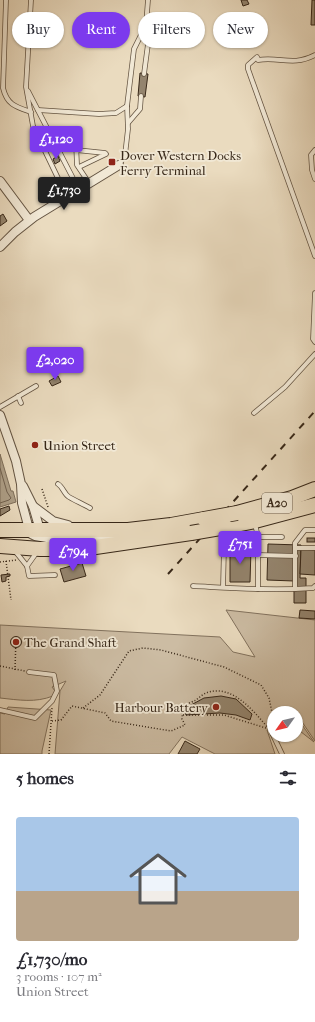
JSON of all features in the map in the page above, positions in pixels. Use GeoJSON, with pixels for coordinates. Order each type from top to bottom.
{"type":"FeatureCollection","features":[{"type":"Feature","properties":{"kind":"highway","name":"A20"},"geometry":{"type":"LineString","coordinates":[[15,550],[37,536],[84,530],[147,528],[204,519],[292,498],[315,489]]}},
{"type":"Feature","properties":{"kind":"highway","name":"A20"},"geometry":{"type":"LineString","coordinates":[[0,530],[37,536],[82,549],[226,527],[315,505]]}},
{"type":"Feature","properties":{"kind":"street"},"geometry":{"type":"LineString","coordinates":[[0,247],[30,220],[119,165]]}},
{"type":"Feature","properties":{"kind":"street"},"geometry":{"type":"LineString","coordinates":[[0,181],[30,220]]}},
{"type":"Feature","properties":{"kind":"street"},"geometry":{"type":"LineString","coordinates":[[0,415],[16,461],[21,484],[22,503],[37,536]]}},
{"type":"Feature","properties":{"kind":"street"},"geometry":{"type":"LineString","coordinates":[[21,484],[33,506],[37,536]]}},
{"type":"Feature","properties":{"kind":"street"},"geometry":{"type":"LineString","coordinates":[[33,506],[53,521],[84,530]]}},
{"type":"Feature","properties":{"kind":"lane"},"geometry":{"type":"LineString","coordinates":[[6,0],[3,88],[5,97],[14,106],[31,112]]}},
{"type":"Feature","properties":{"kind":"lane"},"geometry":{"type":"LineString","coordinates":[[31,0],[26,87],[33,126],[67,197]]}},
{"type":"Feature","properties":{"kind":"lane"},"geometry":{"type":"LineString","coordinates":[[147,12],[148,0]]}},
{"type":"Feature","properties":{"kind":"lane"},"geometry":{"type":"LineString","coordinates":[[119,165],[125,155],[128,123],[127,106],[134,49],[138,41]]}},
{"type":"Feature","properties":{"kind":"lane"},"geometry":{"type":"LineString","coordinates":[[144,74],[147,48]]}},
{"type":"Feature","properties":{"kind":"lane"},"geometry":{"type":"LineString","coordinates":[[315,55],[306,60],[286,62],[268,59],[258,60],[257,57],[248,65],[248,70],[315,256]]}},
{"type":"Feature","properties":{"kind":"lane"},"geometry":{"type":"LineString","coordinates":[[26,87],[79,190]]}},
{"type":"Feature","properties":{"kind":"lane"},"geometry":{"type":"LineString","coordinates":[[128,123],[140,109],[141,96]]}},
{"type":"Feature","properties":{"kind":"lane"},"geometry":{"type":"LineString","coordinates":[[38,110],[99,114],[116,113],[127,106]]}},
{"type":"Feature","properties":{"kind":"lane"},"geometry":{"type":"LineString","coordinates":[[44,148],[52,138],[62,133],[68,134],[76,143],[77,165],[89,184]]}},
{"type":"Feature","properties":{"kind":"lane"},"geometry":{"type":"LineString","coordinates":[[76,150],[106,154],[79,167]]}},
{"type":"Feature","properties":{"kind":"lane"},"geometry":{"type":"LineString","coordinates":[[315,150],[311,155],[312,170],[315,179]]}},
{"type":"Feature","properties":{"kind":"lane"},"geometry":{"type":"LineString","coordinates":[[315,293],[313,339],[315,342]]}},
{"type":"Feature","properties":{"kind":"lane"},"geometry":{"type":"LineString","coordinates":[[254,413],[284,386],[315,354]]}},
{"type":"Feature","properties":{"kind":"lane"},"geometry":{"type":"LineString","coordinates":[[0,407],[36,386]]}},
{"type":"Feature","properties":{"kind":"lane"},"geometry":{"type":"LineString","coordinates":[[18,396],[21,403]]}},
{"type":"Feature","properties":{"kind":"lane"},"geometry":{"type":"LineString","coordinates":[[58,484],[67,496],[90,508]]}},
{"type":"Feature","properties":{"kind":"lane"},"geometry":{"type":"LineString","coordinates":[[255,521],[258,537],[258,589]]}},
{"type":"Feature","properties":{"kind":"lane"},"geometry":{"type":"LineString","coordinates":[[295,589],[295,543],[305,530],[315,530]]}},
{"type":"Feature","properties":{"kind":"lane"},"geometry":{"type":"LineString","coordinates":[[27,566],[33,555],[37,536]]}},
{"type":"Feature","properties":{"kind":"lane"},"geometry":{"type":"LineString","coordinates":[[258,537],[282,537]]}},
{"type":"Feature","properties":{"kind":"lane"},"geometry":{"type":"LineString","coordinates":[[224,548],[224,587]]}},
{"type":"Feature","properties":{"kind":"lane"},"geometry":{"type":"LineString","coordinates":[[295,548],[315,548]]}},
{"type":"Feature","properties":{"kind":"lane"},"geometry":{"type":"LineString","coordinates":[[15,550],[27,566],[29,576],[55,575]]}},
{"type":"Feature","properties":{"kind":"lane"},"geometry":{"type":"LineString","coordinates":[[258,555],[296,556]]}},
{"type":"Feature","properties":{"kind":"lane"},"geometry":{"type":"LineString","coordinates":[[193,586],[258,589],[295,589],[313,588],[315,586]]}},
{"type":"Feature","properties":{"kind":"lane"},"geometry":{"type":"LineString","coordinates":[[0,710],[35,718],[52,701],[57,691],[54,675],[29,672]]}},
{"type":"Feature","properties":{"kind":"lane"},"geometry":{"type":"LineString","coordinates":[[276,742],[282,754]]}},
{"type":"Feature","properties":{"kind":"path"},"geometry":{"type":"LineString","coordinates":[[53,198],[57,185]]}},
{"type":"Feature","properties":{"kind":"path"},"geometry":{"type":"LineString","coordinates":[[42,489],[50,512]]}},
{"type":"Feature","properties":{"kind":"path"},"geometry":{"type":"LineString","coordinates":[[0,562],[6,561],[15,550]]}},
{"type":"Feature","properties":{"kind":"path"},"geometry":{"type":"LineString","coordinates":[[6,561],[11,600]]}},
{"type":"Feature","properties":{"kind":"path"},"geometry":{"type":"LineString","coordinates":[[15,670],[16,637]]}},
{"type":"Feature","properties":{"kind":"path"},"geometry":{"type":"LineString","coordinates":[[83,708],[100,695],[129,651],[142,648],[161,650],[224,667],[261,685],[269,698],[271,706]]}},
{"type":"Feature","properties":{"kind":"path"},"geometry":{"type":"LineString","coordinates":[[0,666],[29,672]]}},
{"type":"Feature","properties":{"kind":"path"},"geometry":{"type":"LineString","coordinates":[[52,721],[61,720],[72,706],[105,713],[111,721],[171,731],[185,725],[182,719],[182,706],[210,691],[220,691],[235,696],[246,703],[269,729],[224,715],[183,716]]}},
{"type":"Feature","properties":{"kind":"path"},"geometry":{"type":"LineString","coordinates":[[48,754],[52,721],[52,701]]}},
{"type":"Feature","properties":{"kind":"shaded area"},"geometry":{"type":"Polygon","coordinates":[[[226,610],[315,620],[315,741],[303,723],[303,706],[267,706],[267,742],[271,742],[275,754],[215,754],[182,737],[169,754],[55,754],[60,691],[66,681],[52,687],[55,691],[53,696],[40,700],[0,698],[0,625],[220,637],[233,652],[255,657],[226,610]]]}},
{"type":"Feature","properties":{"kind":"shaded area"},"geometry":{"type":"Polygon","coordinates":[[[8,707],[51,710],[42,754],[0,754],[0,713],[5,714],[8,707]]]}},
{"type":"Feature","properties":{"kind":"shaded area"},"geometry":{"type":"Polygon","coordinates":[[[303,726],[314,742],[303,733],[303,726]]]}},
{"type":"Feature","properties":{"kind":"water"},"geometry":{"type":"Polygon","coordinates":[[[0,454],[11,491],[13,491],[16,502],[0,507],[0,454]]]}},
{"type":"Feature","properties":{"kind":"building"},"geometry":{"type":"Polygon","coordinates":[[[241,0],[247,0],[249,4],[243,6],[241,0]]]}},
{"type":"Feature","properties":{"kind":"building"},"geometry":{"type":"Polygon","coordinates":[[[312,0],[315,0],[315,25],[311,25],[312,0]]]}},
{"type":"Feature","properties":{"kind":"building"},"geometry":{"type":"Polygon","coordinates":[[[140,73],[148,74],[145,97],[138,96],[140,73]]]}},
{"type":"Feature","properties":{"kind":"building"},"geometry":{"type":"Polygon","coordinates":[[[58,156],[60,161],[55,164],[53,159],[58,156]]]}},
{"type":"Feature","properties":{"kind":"building"},"geometry":{"type":"Polygon","coordinates":[[[3,214],[7,221],[0,226],[0,216],[3,214]]]}},
{"type":"Feature","properties":{"kind":"building"},"geometry":{"type":"Polygon","coordinates":[[[58,376],[61,382],[52,386],[49,381],[58,376]]]}},
{"type":"Feature","properties":{"kind":"building"},"geometry":{"type":"Polygon","coordinates":[[[9,506],[10,510],[0,516],[0,509],[9,506]]]}},
{"type":"Feature","properties":{"kind":"building"},"geometry":{"type":"Polygon","coordinates":[[[307,538],[315,538],[315,542],[307,542],[307,538]]]}},
{"type":"Feature","properties":{"kind":"building"},"geometry":{"type":"Polygon","coordinates":[[[268,544],[301,545],[300,578],[306,578],[306,603],[294,603],[294,581],[267,580],[268,544]]]}},
{"type":"Feature","properties":{"kind":"building"},"geometry":{"type":"Polygon","coordinates":[[[230,549],[251,549],[250,582],[230,582],[230,549]]]}},
{"type":"Feature","properties":{"kind":"building"},"geometry":{"type":"Polygon","coordinates":[[[301,549],[315,550],[315,575],[300,574],[301,549]]]}},
{"type":"Feature","properties":{"kind":"building"},"geometry":{"type":"Polygon","coordinates":[[[82,563],[86,576],[64,582],[60,569],[82,563]]]}},
{"type":"Feature","properties":{"kind":"building"},"geometry":{"type":"Polygon","coordinates":[[[10,574],[10,576],[6,577],[6,581],[2,582],[1,575],[10,574]]]}},
{"type":"Feature","properties":{"kind":"building"},"geometry":{"type":"Polygon","coordinates":[[[300,610],[315,611],[315,619],[299,618],[300,610]]]}},
{"type":"Feature","properties":{"kind":"building","name":"The Grand Shaft"},"geometry":{"type":"Polygon","coordinates":[[[14,637],[18,637],[20,638],[20,646],[14,647],[11,644],[11,640],[14,637]]]}},
{"type":"Feature","properties":{"kind":"building","name":"Harbour Battery"},"geometry":{"type":"Polygon","coordinates":[[[221,696],[236,699],[252,714],[250,720],[236,715],[220,713],[186,715],[184,709],[191,705],[204,698],[221,696]]]}},
{"type":"Feature","properties":{"kind":"building"},"geometry":{"type":"Polygon","coordinates":[[[185,741],[200,749],[197,754],[178,754],[185,741]]]}},
{"type":"Feature","properties":{"kind":"railway"},"geometry":{"type":"LineString","coordinates":[[168,574],[315,411]]}},
{"type":"Feature","properties":{"kind":"place","name":"Dover Western Docks Ferry Terminal"},"geometry":{"type":"Point","coordinates":[112,162]}},
{"type":"Feature","properties":{"kind":"place","name":"Union Street"},"geometry":{"type":"Point","coordinates":[35,445]}},
{"type":"Feature","properties":{"kind":"place","name":"The Grand Shaft"},"geometry":{"type":"Point","coordinates":[16,642]}},
{"type":"Feature","properties":{"kind":"place","name":"Harbour Battery"},"geometry":{"type":"Point","coordinates":[216,707]}}]}
